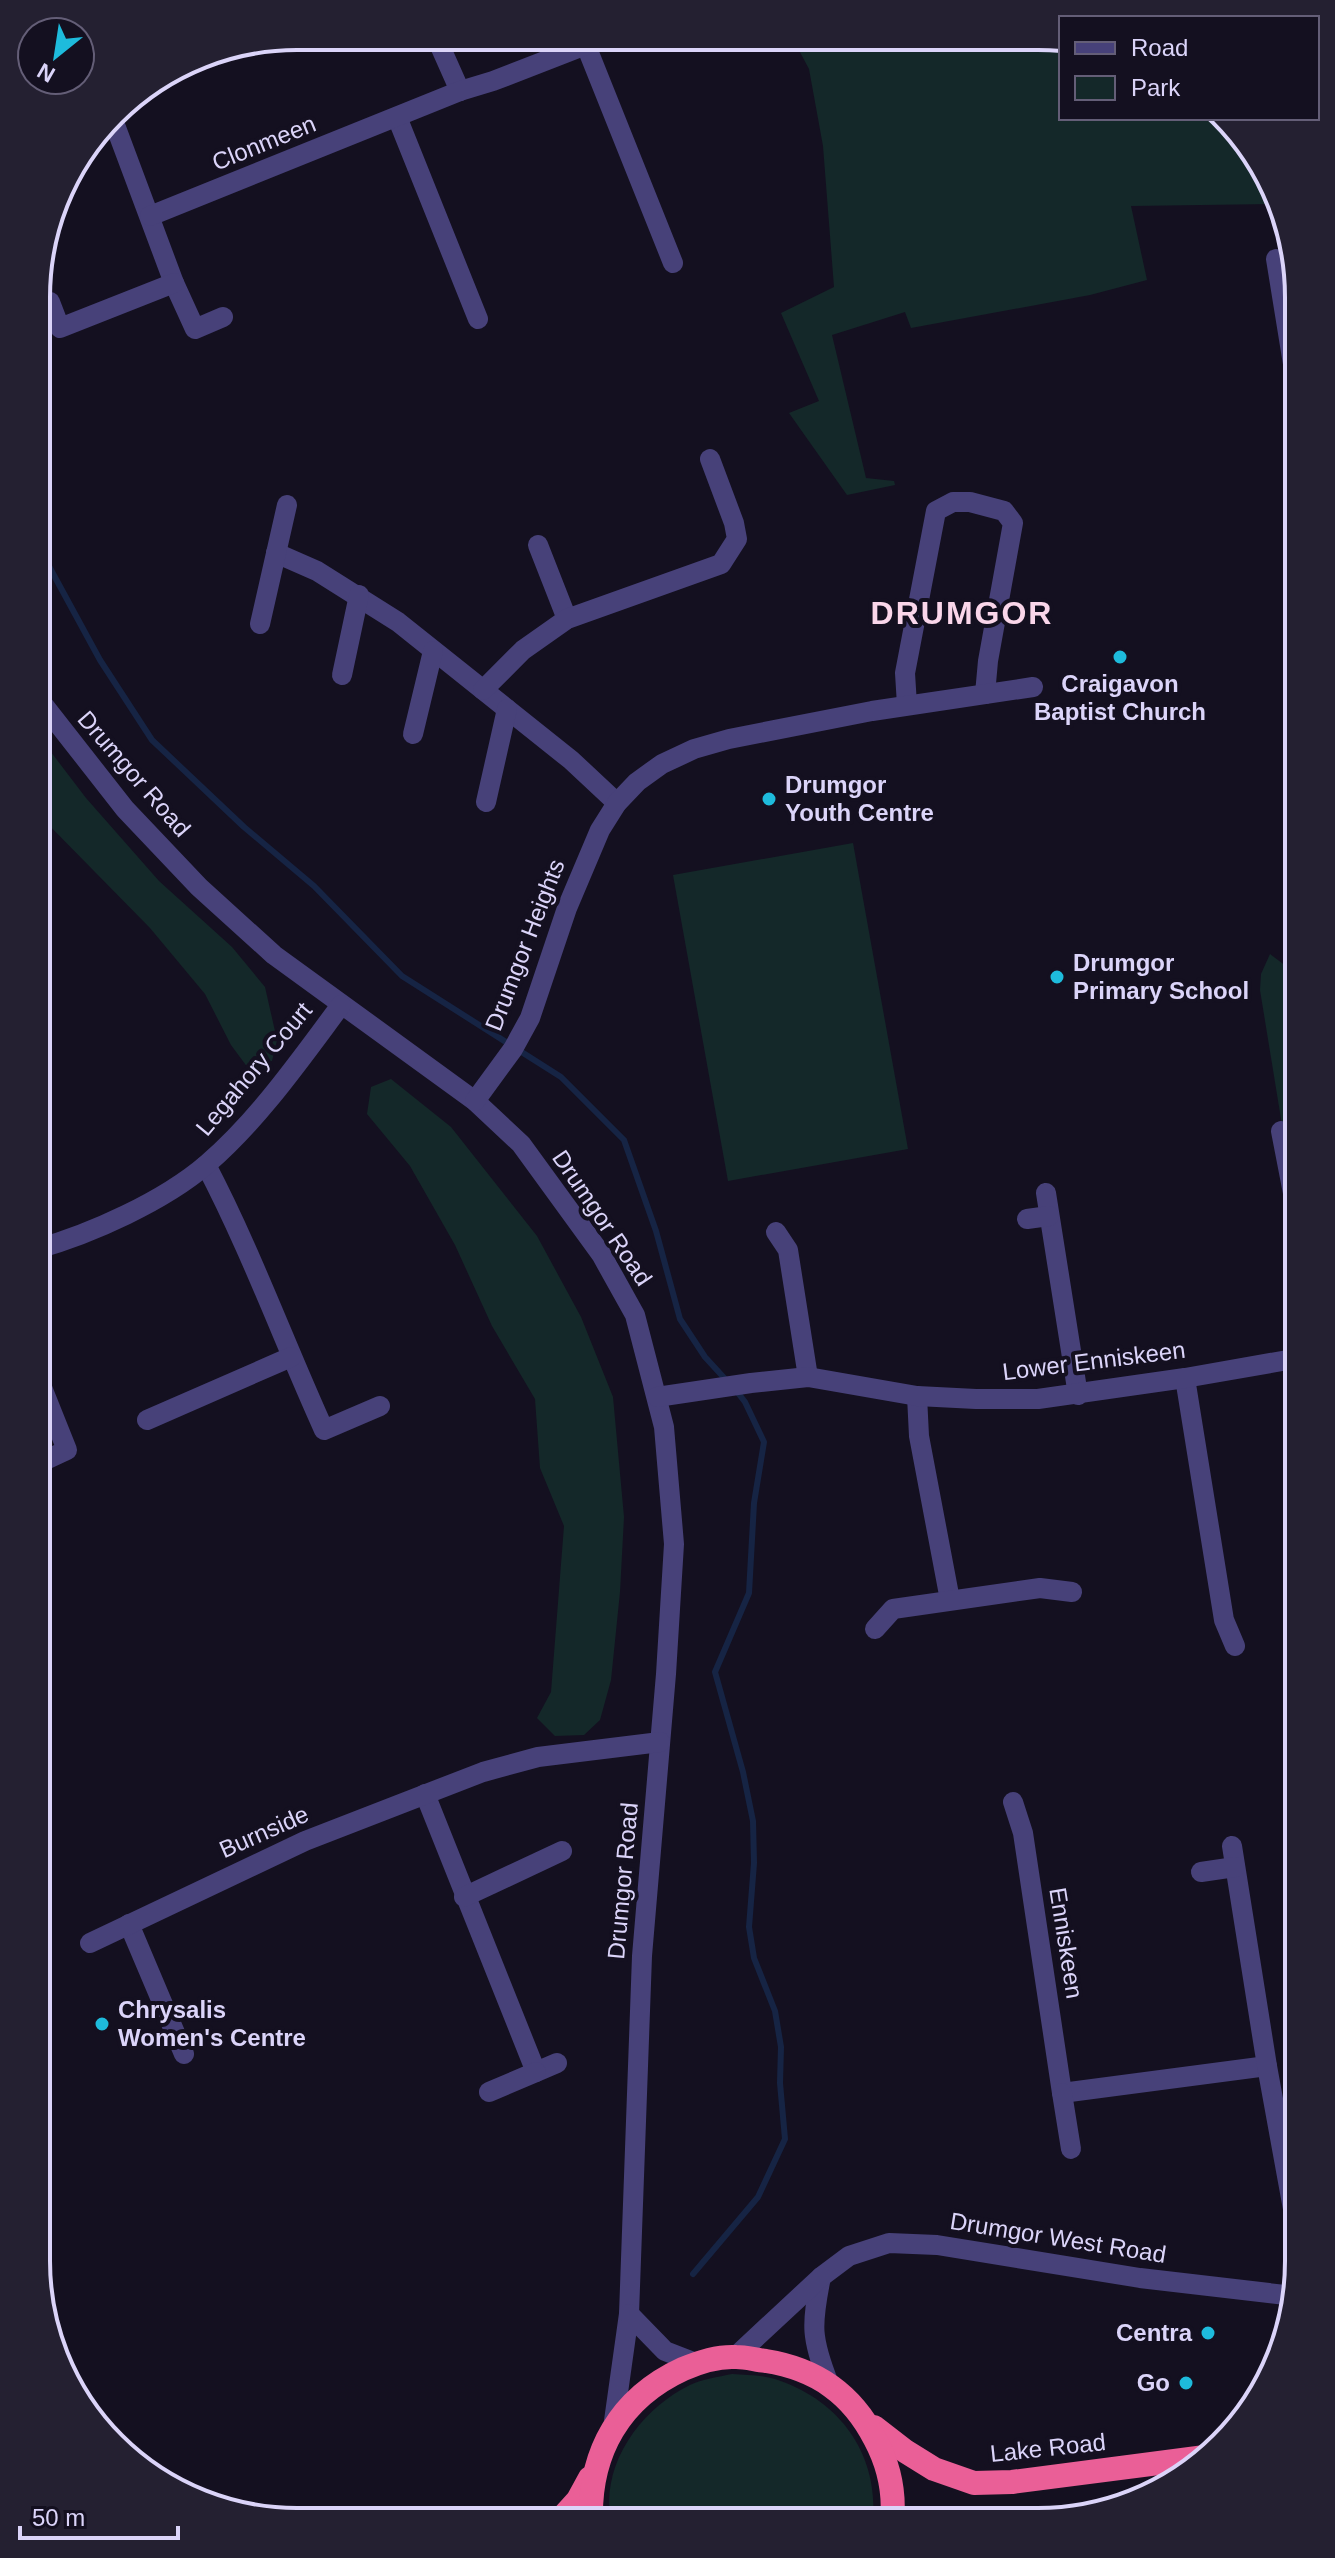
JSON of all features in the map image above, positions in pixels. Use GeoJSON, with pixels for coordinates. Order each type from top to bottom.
{"type":"FeatureCollection","features":[{"type":"Feature","properties":{"kind":"highway"},"geometry":{"type":"LineString","coordinates":[[571,2508],[596,2467],[613,2428],[635,2400],[664,2378],[696,2363],[735,2357],[794,2366],[829,2384],[849,2400],[865,2420],[886,2459],[893,2508]]}},
{"type":"Feature","properties":{"kind":"highway","name":"Lake Road"},"geometry":{"type":"LineString","coordinates":[[865,2420],[934,2469],[974,2483],[1012,2482],[1184,2460]]}},
{"type":"Feature","properties":{"kind":"highway"},"geometry":{"type":"LineString","coordinates":[[591,2508],[596,2467]]}},
{"type":"Feature","properties":{"kind":"street"},"geometry":{"type":"LineString","coordinates":[[442,51],[460,91]]}},
{"type":"Feature","properties":{"kind":"street","name":"Clonmeen"},"geometry":{"type":"LineString","coordinates":[[150,216],[564,51]]}},
{"type":"Feature","properties":{"kind":"street","name":"Clonmeen"},"geometry":{"type":"LineString","coordinates":[[587,51],[673,263]]}},
{"type":"Feature","properties":{"kind":"street"},"geometry":{"type":"LineString","coordinates":[[397,117],[478,319]]}},
{"type":"Feature","properties":{"kind":"street"},"geometry":{"type":"LineString","coordinates":[[116,129],[174,283],[195,329],[223,317]]}},
{"type":"Feature","properties":{"kind":"street"},"geometry":{"type":"LineString","coordinates":[[1276,259],[1285,315]]}},
{"type":"Feature","properties":{"kind":"street"},"geometry":{"type":"LineString","coordinates":[[50,302],[60,328],[174,283]]}},
{"type":"Feature","properties":{"kind":"street"},"geometry":{"type":"LineString","coordinates":[[483,690],[523,650],[567,619],[721,564],[737,539],[710,459]]}},
{"type":"Feature","properties":{"kind":"street"},"geometry":{"type":"LineString","coordinates":[[907,705],[905,673],[936,511],[953,502],[970,502],[1004,511],[1013,523],[985,694]]}},
{"type":"Feature","properties":{"kind":"street"},"geometry":{"type":"LineString","coordinates":[[260,624],[287,505]]}},
{"type":"Feature","properties":{"kind":"street"},"geometry":{"type":"LineString","coordinates":[[538,545],[567,619]]}},
{"type":"Feature","properties":{"kind":"street"},"geometry":{"type":"LineString","coordinates":[[276,553],[317,571],[398,622],[571,760],[617,803]]}},
{"type":"Feature","properties":{"kind":"street"},"geometry":{"type":"LineString","coordinates":[[342,675],[359,595]]}},
{"type":"Feature","properties":{"kind":"street"},"geometry":{"type":"LineString","coordinates":[[413,734],[433,651]]}},
{"type":"Feature","properties":{"kind":"street","name":"Drumgor Heights"},"geometry":{"type":"LineString","coordinates":[[475,1101],[513,1049],[530,1018],[562,921],[600,830],[617,803],[637,782],[662,764],[694,749],[729,739],[907,705],[1033,687]]}},
{"type":"Feature","properties":{"kind":"street"},"geometry":{"type":"LineString","coordinates":[[486,802],[507,709]]}},
{"type":"Feature","properties":{"kind":"street","name":"Drumgor Road"},"geometry":{"type":"LineString","coordinates":[[50,713],[125,809],[199,887],[274,955],[475,1101],[521,1144],[601,1254],[635,1315],[664,1427],[674,1544],[642,1956],[629,2314],[613,2428]]}},
{"type":"Feature","properties":{"kind":"street","name":"Legahory Court"},"geometry":{"type":"LineString","coordinates":[[50,1244],[107,1224],[206,1165],[276,1090],[341,1005]]}},
{"type":"Feature","properties":{"kind":"street"},"geometry":{"type":"LineString","coordinates":[[1281,1131],[1285,1149]]}},
{"type":"Feature","properties":{"kind":"street","name":"Legahory Court"},"geometry":{"type":"LineString","coordinates":[[206,1165],[252,1260],[324,1430],[380,1406]]}},
{"type":"Feature","properties":{"kind":"street"},"geometry":{"type":"LineString","coordinates":[[1046,1193],[1078,1395]]}},
{"type":"Feature","properties":{"kind":"street"},"geometry":{"type":"LineString","coordinates":[[1027,1219],[1049,1216]]}},
{"type":"Feature","properties":{"kind":"street"},"geometry":{"type":"LineString","coordinates":[[776,1232],[788,1250],[808,1377]]}},
{"type":"Feature","properties":{"kind":"street"},"geometry":{"type":"LineString","coordinates":[[147,1420],[291,1357]]}},
{"type":"Feature","properties":{"kind":"street","name":"Lower Enniskeen"},"geometry":{"type":"LineString","coordinates":[[657,1397],[808,1377],[917,1396],[1023,1399],[1078,1395],[1284,1361]]}},
{"type":"Feature","properties":{"kind":"street"},"geometry":{"type":"LineString","coordinates":[[1185,1378],[1224,1620],[1235,1646]]}},
{"type":"Feature","properties":{"kind":"street"},"geometry":{"type":"LineString","coordinates":[[917,1396],[919,1436],[950,1600]]}},
{"type":"Feature","properties":{"kind":"street"},"geometry":{"type":"LineString","coordinates":[[50,1408],[67,1450],[50,1458]]}},
{"type":"Feature","properties":{"kind":"street"},"geometry":{"type":"LineString","coordinates":[[875,1629],[893,1609],[1040,1588],[1072,1592]]}},
{"type":"Feature","properties":{"kind":"street","name":"Burnside"},"geometry":{"type":"LineString","coordinates":[[90,1943],[305,1841],[483,1772],[538,1757],[660,1742]]}},
{"type":"Feature","properties":{"kind":"street"},"geometry":{"type":"LineString","coordinates":[[425,1794],[536,2072]]}},
{"type":"Feature","properties":{"kind":"street","name":"Enniskeen"},"geometry":{"type":"LineString","coordinates":[[1013,1802],[1023,1833],[1071,2149]]}},
{"type":"Feature","properties":{"kind":"street"},"geometry":{"type":"LineString","coordinates":[[1232,1846],[1267,2066],[1284,2130]]}},
{"type":"Feature","properties":{"kind":"street"},"geometry":{"type":"LineString","coordinates":[[464,1897],[562,1851]]}},
{"type":"Feature","properties":{"kind":"street"},"geometry":{"type":"LineString","coordinates":[[1201,1872],[1235,1867]]}},
{"type":"Feature","properties":{"kind":"street"},"geometry":{"type":"LineString","coordinates":[[129,1924],[184,2054]]}},
{"type":"Feature","properties":{"kind":"street"},"geometry":{"type":"LineString","coordinates":[[489,2092],[557,2063]]}},
{"type":"Feature","properties":{"kind":"street"},"geometry":{"type":"LineString","coordinates":[[1062,2093],[1267,2066]]}},
{"type":"Feature","properties":{"kind":"street","name":"Drumgor West Road"},"geometry":{"type":"LineString","coordinates":[[735,2357],[821,2277],[849,2256],[889,2243],[937,2245],[1140,2278],[1282,2295]]}},
{"type":"Feature","properties":{"kind":"street"},"geometry":{"type":"LineString","coordinates":[[821,2277],[813,2318],[816,2351],[829,2384]]}},
{"type":"Feature","properties":{"kind":"street"},"geometry":{"type":"LineString","coordinates":[[629,2314],[665,2351],[696,2363]]}},
{"type":"Feature","properties":{"kind":"green space"},"geometry":{"type":"Polygon","coordinates":[[[799,50],[1059,51],[1059,120],[1210,120],[1243,160],[1266,204],[1131,206],[1147,280],[1090,295],[911,328],[905,312],[832,335],[866,478],[894,481],[895,485],[847,495],[789,413],[819,401],[781,313],[834,287],[823,146],[809,69],[799,50]]]}},
{"type":"Feature","properties":{"kind":"green space"},"geometry":{"type":"Polygon","coordinates":[[[50,751],[86,798],[159,881],[232,947],[265,987],[277,1040],[272,1061],[248,1068],[231,1045],[205,994],[150,928],[50,826],[50,751]]]}},
{"type":"Feature","properties":{"kind":"green space"},"geometry":{"type":"Polygon","coordinates":[[[853,843],[908,1149],[728,1181],[673,875],[853,843]]]}},
{"type":"Feature","properties":{"kind":"green space"},"geometry":{"type":"Polygon","coordinates":[[[1270,954],[1285,965],[1285,1125],[1282,1125],[1260,990],[1261,974],[1270,954]]]}},
{"type":"Feature","properties":{"kind":"green space"},"geometry":{"type":"Polygon","coordinates":[[[391,1079],[451,1127],[537,1236],[581,1317],[613,1397],[624,1517],[620,1592],[611,1680],[600,1720],[584,1735],[555,1736],[537,1718],[551,1692],[564,1526],[540,1468],[535,1399],[492,1326],[455,1245],[410,1166],[367,1114],[371,1087],[391,1079]]]}},
{"type":"Feature","properties":{"kind":"green space"},"geometry":{"type":"Polygon","coordinates":[[[732,2374],[759,2376],[798,2388],[819,2401],[851,2433],[862,2452],[869,2474],[873,2508],[610,2508],[612,2479],[628,2441],[655,2408],[672,2395],[705,2380],[732,2374]]]}},
{"type":"Feature","properties":{"kind":"waterway"},"geometry":{"type":"LineString","coordinates":[[50,568],[100,660],[152,740],[244,827],[314,886],[402,976],[561,1077],[624,1140],[656,1231],[680,1319],[705,1357],[727,1381]]}},
{"type":"Feature","properties":{"kind":"waterway"},"geometry":{"type":"LineString","coordinates":[[693,2274],[758,2197],[785,2139],[780,2083],[781,2047],[775,2011],[754,1958],[749,1927],[754,1863],[753,1821],[743,1772],[715,1672],[749,1593],[754,1503],[764,1442],[745,1402],[735,1389]]}},
{"type":"Feature","properties":{"kind":"place","name":"Craigavon Baptist Church"},"geometry":{"type":"Point","coordinates":[1120,657]}},
{"type":"Feature","properties":{"kind":"place","name":"Drumgor Youth Centre"},"geometry":{"type":"Point","coordinates":[769,799]}},
{"type":"Feature","properties":{"kind":"place","name":"Drumgor Primary School"},"geometry":{"type":"Point","coordinates":[1057,977]}},
{"type":"Feature","properties":{"kind":"place","name":"Chrysalis Women's Centre"},"geometry":{"type":"Point","coordinates":[102,2024]}},
{"type":"Feature","properties":{"kind":"place","name":"Centra"},"geometry":{"type":"Point","coordinates":[1208,2333]}},
{"type":"Feature","properties":{"kind":"place","name":"Go"},"geometry":{"type":"Point","coordinates":[1186,2383]}},
{"type":"Feature","properties":{"kind":"district","name":"DRUMGOR"},"geometry":{"type":"Point","coordinates":[962,613]}}]}
